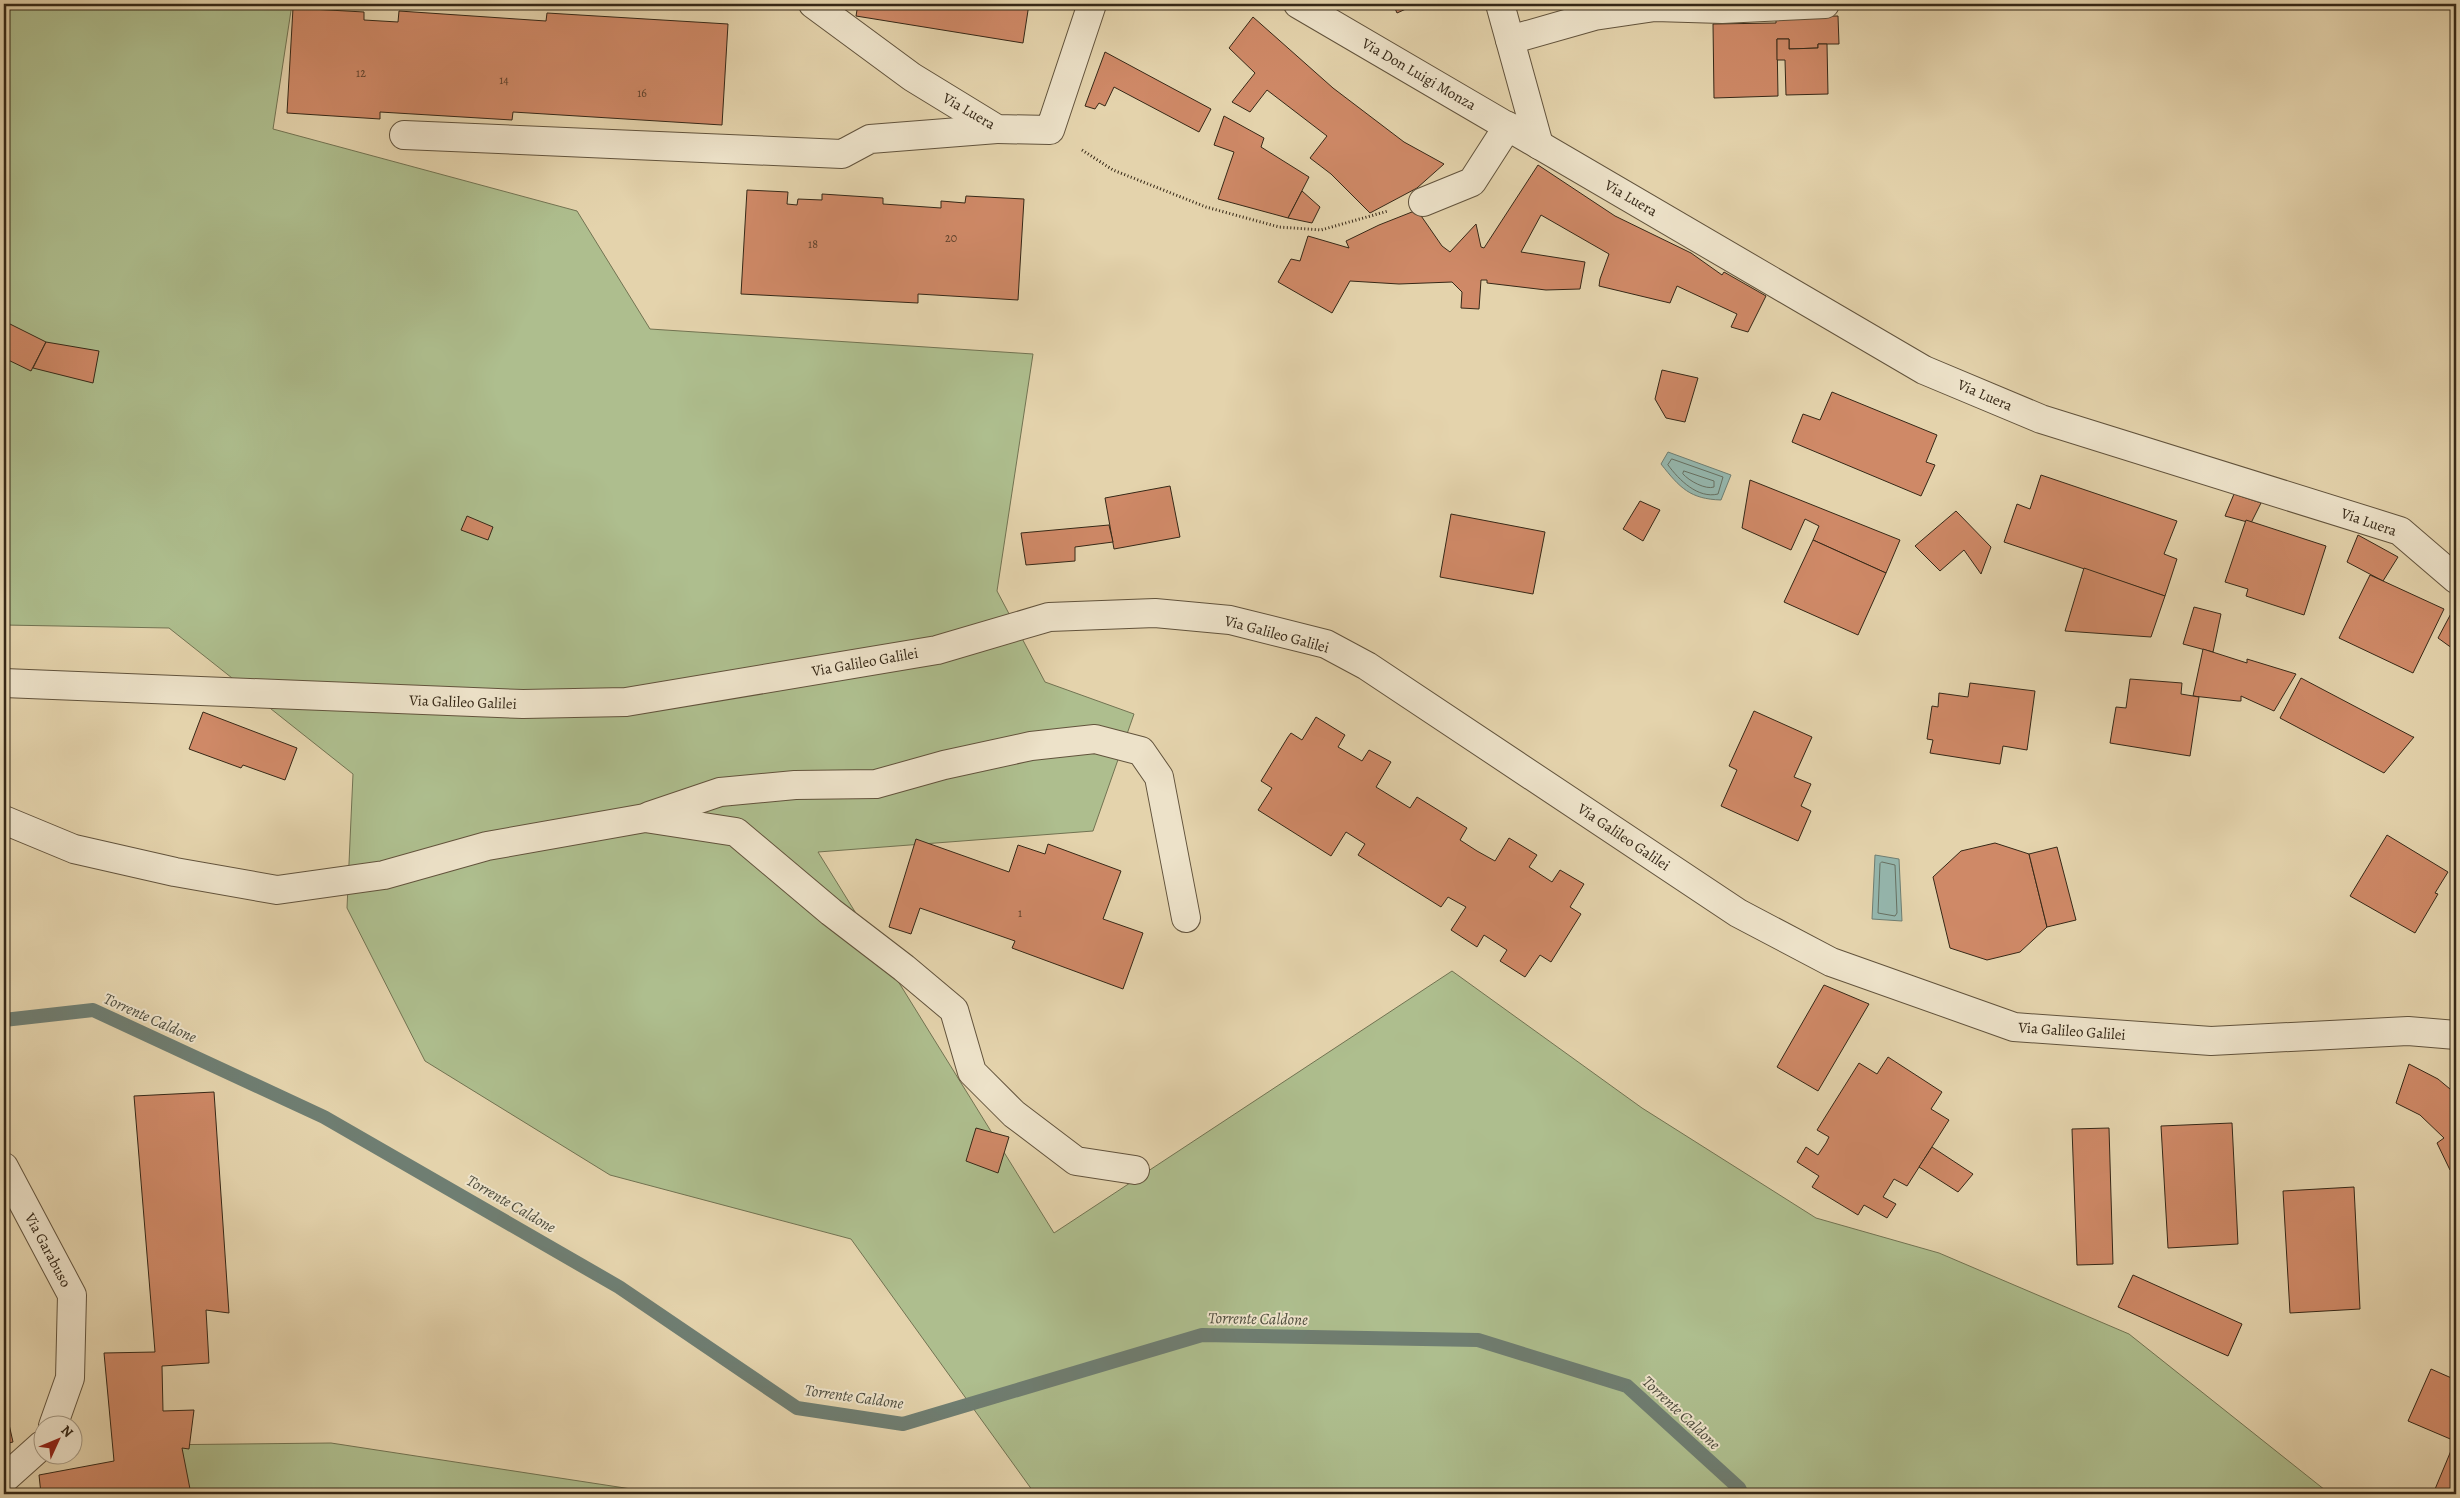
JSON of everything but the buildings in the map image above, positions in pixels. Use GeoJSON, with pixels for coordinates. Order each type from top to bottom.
{"type":"FeatureCollection","features":[{"type":"Feature","properties":{"kind":"street","name":"Via Luera"},"geometry":{"type":"LineString","coordinates":[[813,4],[912,77],[997,129],[1050,130]]}},
{"type":"Feature","properties":{"kind":"street"},"geometry":{"type":"LineString","coordinates":[[1050,130],[1092,4]]}},
{"type":"Feature","properties":{"kind":"street","name":"Via Don Luigi Monza"},"geometry":{"type":"LineString","coordinates":[[1298,4],[1539,145]]}},
{"type":"Feature","properties":{"kind":"street"},"geometry":{"type":"LineString","coordinates":[[1500,4],[1539,145]]}},
{"type":"Feature","properties":{"kind":"street"},"geometry":{"type":"LineString","coordinates":[[1510,40],[1594,16],[1655,7],[1722,9],[1825,4]]}},
{"type":"Feature","properties":{"kind":"street"},"geometry":{"type":"LineString","coordinates":[[1423,202],[1472,182],[1508,126]]}},
{"type":"Feature","properties":{"kind":"street"},"geometry":{"type":"LineString","coordinates":[[404,134],[842,154],[870,139],[997,129]]}},
{"type":"Feature","properties":{"kind":"street","name":"Via Luera"},"geometry":{"type":"LineString","coordinates":[[1539,145],[1924,370],[2041,419],[2400,531],[2456,579]]}},
{"type":"Feature","properties":{"kind":"street","name":"Via Galileo Galilei"},"geometry":{"type":"LineString","coordinates":[[4,683],[523,704],[626,702],[937,650],[1049,617],[1155,613],[1230,620],[1326,644],[1367,666],[1738,913],[1823,959],[2014,1028],[2211,1041],[2408,1031],[2456,1035]]}},
{"type":"Feature","properties":{"kind":"street"},"geometry":{"type":"LineString","coordinates":[[4,820],[74,849],[175,872],[277,890],[384,875],[487,846],[645,818],[720,792],[795,784],[876,784],[944,765],[1031,746],[1095,739],[1141,751],[1159,777],[1186,918]]}},
{"type":"Feature","properties":{"kind":"street"},"geometry":{"type":"LineString","coordinates":[[645,818],[736,832],[831,912],[904,968],[954,1010],[972,1072],[1014,1114],[1076,1161],[1135,1170]]}},
{"type":"Feature","properties":{"kind":"street","name":"Via Garabuso"},"geometry":{"type":"LineString","coordinates":[[4,1168],[72,1295],[70,1378],[57,1416]]}},
{"type":"Feature","properties":{"kind":"street"},"geometry":{"type":"LineString","coordinates":[[4,1479],[32,1454]]}},
{"type":"Feature","properties":{"kind":"path"},"geometry":{"type":"LineString","coordinates":[[1050,130],[1112,170],[1206,207],[1279,227],[1321,230],[1423,202]]}},
{"type":"Feature","properties":{"kind":"green space"},"geometry":{"type":"Polygon","coordinates":[[[4,4],[292,4],[273,129],[577,211],[650,329],[1033,354],[997,591],[1045,682],[1134,714],[1093,831],[818,852],[1054,1233],[1452,971],[1642,1108],[1816,1218],[1939,1253],[2129,1334],[2330,1494],[1035,1494],[851,1239],[610,1175],[425,1061],[347,908],[353,774],[169,628],[4,625],[4,4]]]}},
{"type":"Feature","properties":{"kind":"green space"},"geometry":{"type":"Polygon","coordinates":[[[331,1443],[664,1494],[76,1494],[148,1445],[331,1443]]]}},
{"type":"Feature","properties":{"kind":"water"},"geometry":{"type":"Polygon","coordinates":[[[1668,452],[1731,475],[1721,500],[1701,497],[1686,491],[1680,486],[1661,464],[1668,452]]]}},
{"type":"Feature","properties":{"kind":"water"},"geometry":{"type":"Polygon","coordinates":[[[1875,855],[1899,859],[1902,921],[1872,919],[1875,855]]]}},
{"type":"Feature","properties":{"kind":"waterway","name":"Torrente Caldone"},"geometry":{"type":"LineString","coordinates":[[4,1020],[93,1010],[324,1117],[619,1287],[797,1408],[903,1424],[1202,1335],[1478,1340],[1627,1386],[1739,1488],[1742,1494]]}}]}
